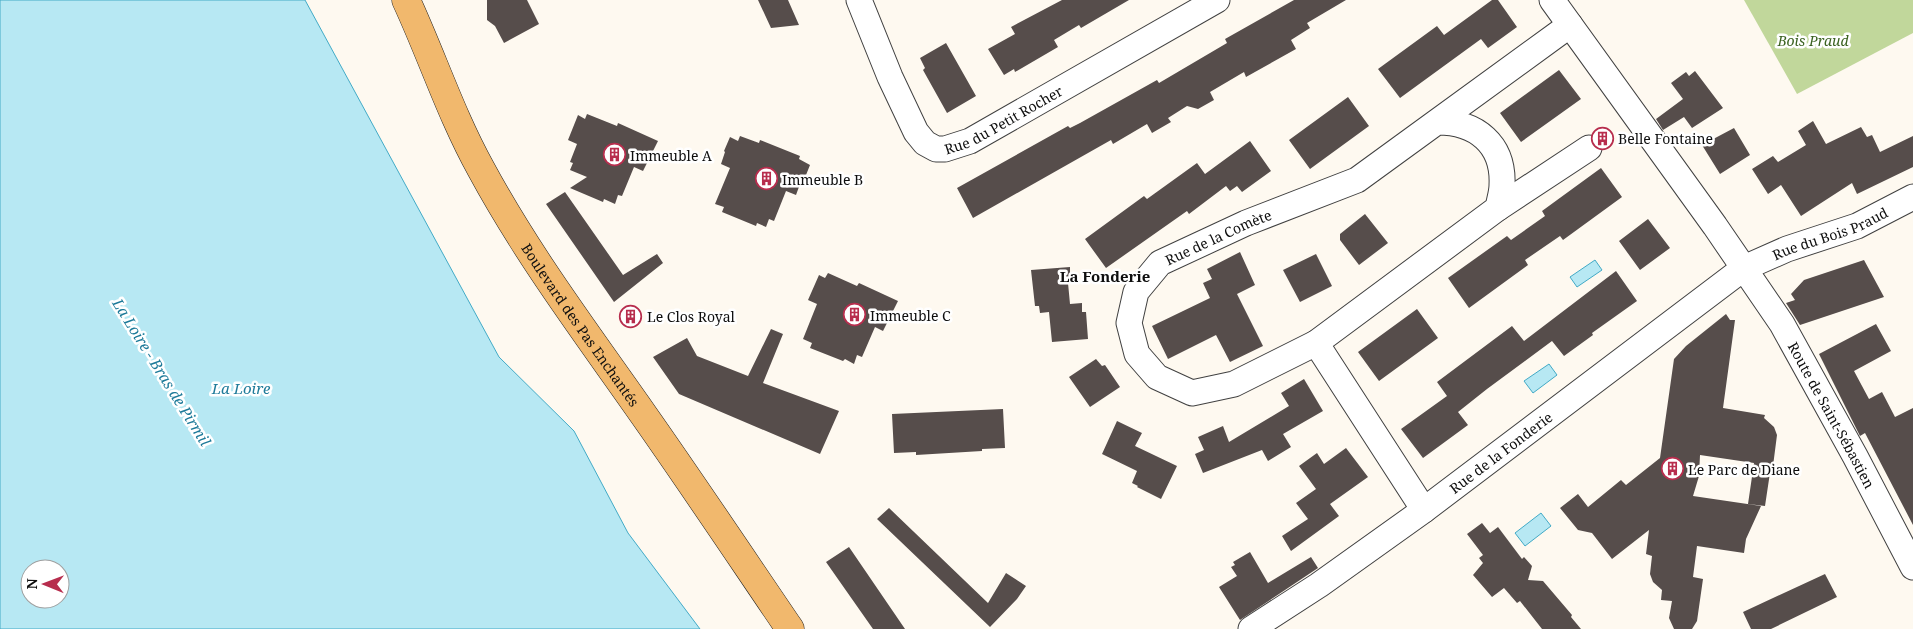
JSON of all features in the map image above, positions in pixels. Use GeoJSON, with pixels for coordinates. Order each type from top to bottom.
{"type":"FeatureCollection","features":[{"type":"Feature","properties":{"kind":"main road","name":"Boulevard des Pas Enchantés"},"geometry":{"type":"LineString","coordinates":[[406,0],[451,109],[480,169],[520,236],[564,304],[644,415],[790,629]]}},
{"type":"Feature","properties":{"kind":"street","name":"Rue du Petit Rocher"},"geometry":{"type":"LineString","coordinates":[[859,0],[890,77],[916,132],[925,143],[936,149],[945,150],[970,141],[1217,0]]}},
{"type":"Feature","properties":{"kind":"street","name":"Route de Saint-Sébastien"},"geometry":{"type":"LineString","coordinates":[[1552,0],[1744,268],[1786,331],[1913,567]]}},
{"type":"Feature","properties":{"kind":"street","name":"Rue de la Comète"},"geometry":{"type":"LineString","coordinates":[[1570,25],[1357,180],[1246,223],[1160,263],[1136,292],[1129,323],[1137,354],[1157,377],[1192,393],[1234,384],[1316,343],[1498,208],[1589,148]]}},
{"type":"Feature","properties":{"kind":"street"},"geometry":{"type":"LineString","coordinates":[[1438,122],[1453,122],[1476,130],[1493,147],[1502,174],[1502,187],[1498,208]]}},
{"type":"Feature","properties":{"kind":"street","name":"Rue du Bois Praud"},"geometry":{"type":"LineString","coordinates":[[1744,268],[1787,249],[1857,226],[1913,197]]}},
{"type":"Feature","properties":{"kind":"street","name":"Rue de la Fonderie"},"geometry":{"type":"LineString","coordinates":[[1251,629],[1319,585],[1424,510],[1744,268]]}},
{"type":"Feature","properties":{"kind":"street"},"geometry":{"type":"LineString","coordinates":[[1316,343],[1424,510]]}},
{"type":"Feature","properties":{"kind":"green space","name":"Bois Praud"},"geometry":{"type":"Polygon","coordinates":[[[1744,0],[1913,0],[1913,33],[1797,94],[1744,0]]]}},
{"type":"Feature","properties":{"kind":"water","name":"La Loire"},"geometry":{"type":"Polygon","coordinates":[[[0,0],[305,0],[499,357],[574,431],[628,533],[700,629],[0,629],[0,0]]]}},
{"type":"Feature","properties":{"kind":"water"},"geometry":{"type":"Polygon","coordinates":[[[1595,260],[1602,270],[1577,287],[1570,277],[1595,260]]]}},
{"type":"Feature","properties":{"kind":"water"},"geometry":{"type":"Polygon","coordinates":[[[1549,364],[1557,375],[1533,393],[1524,381],[1549,364]]]}},
{"type":"Feature","properties":{"kind":"water"},"geometry":{"type":"Polygon","coordinates":[[[1541,513],[1551,526],[1525,546],[1515,533],[1541,513]]]}},
{"type":"Feature","properties":{"kind":"building"},"geometry":{"type":"Polygon","coordinates":[[[487,0],[527,0],[539,24],[504,43],[495,26],[487,20],[487,0]]]}},
{"type":"Feature","properties":{"kind":"building"},"geometry":{"type":"Polygon","coordinates":[[[758,0],[788,0],[799,25],[771,28],[758,0]]]}},
{"type":"Feature","properties":{"kind":"building"},"geometry":{"type":"Polygon","coordinates":[[[1062,0],[1129,0],[1081,28],[1079,25],[1054,40],[1058,47],[1015,72],[1014,69],[1004,75],[988,49],[1015,34],[1011,27],[1062,0]]]}},
{"type":"Feature","properties":{"kind":"building"},"geometry":{"type":"Polygon","coordinates":[[[1294,0],[1346,0],[1307,23],[1310,28],[1291,40],[1296,49],[1246,77],[1244,72],[1210,92],[1214,100],[1198,109],[1187,106],[1168,118],[1171,122],[1152,133],[1147,124],[1113,144],[1111,140],[973,218],[957,188],[1068,126],[1070,128],[1080,123],[1157,80],[1159,83],[1227,43],[1225,39],[1294,0]]]}},
{"type":"Feature","properties":{"kind":"building"},"geometry":{"type":"Polygon","coordinates":[[[1492,0],[1498,0],[1517,27],[1488,48],[1481,39],[1400,98],[1378,69],[1437,26],[1444,35],[1492,0]]]}},
{"type":"Feature","properties":{"kind":"building"},"geometry":{"type":"Polygon","coordinates":[[[946,43],[976,96],[947,113],[923,70],[925,68],[920,58],[946,43]]]}},
{"type":"Feature","properties":{"kind":"building"},"geometry":{"type":"Polygon","coordinates":[[[1559,70],[1581,99],[1521,142],[1500,113],[1559,70]]]}},
{"type":"Feature","properties":{"kind":"building"},"geometry":{"type":"Polygon","coordinates":[[[1695,71],[1723,108],[1692,128],[1684,117],[1663,130],[1656,119],[1683,99],[1671,83],[1686,72],[1689,76],[1695,71]]]}},
{"type":"Feature","properties":{"kind":"building"},"geometry":{"type":"Polygon","coordinates":[[[1348,97],[1369,126],[1310,169],[1289,140],[1348,97]]]}},
{"type":"Feature","properties":{"kind":"building","name":"Immeuble A"},"geometry":{"type":"Polygon","coordinates":[[[587,114],[617,126],[618,123],[658,141],[643,171],[634,167],[622,196],[618,195],[615,204],[604,199],[603,202],[570,188],[587,177],[570,170],[573,163],[570,162],[577,144],[568,140],[578,115],[585,119],[587,114]]]}},
{"type":"Feature","properties":{"kind":"building"},"geometry":{"type":"Polygon","coordinates":[[[1813,121],[1826,144],[1861,127],[1867,137],[1872,135],[1880,152],[1913,136],[1913,167],[1857,194],[1852,183],[1801,216],[1781,185],[1768,194],[1752,169],[1773,156],[1778,162],[1806,145],[1798,131],[1813,121]]]}},
{"type":"Feature","properties":{"kind":"building"},"geometry":{"type":"Polygon","coordinates":[[[1734,128],[1750,155],[1720,174],[1702,145],[1734,128]]]}},
{"type":"Feature","properties":{"kind":"building","name":"Immeuble B"},"geometry":{"type":"Polygon","coordinates":[[[740,136],[759,143],[760,140],[800,156],[799,159],[810,165],[796,195],[786,191],[774,221],[769,219],[766,227],[757,223],[756,226],[722,212],[724,207],[715,204],[730,168],[721,164],[724,151],[730,137],[738,141],[740,136]]]}},
{"type":"Feature","properties":{"kind":"building"},"geometry":{"type":"Polygon","coordinates":[[[1250,141],[1271,171],[1242,192],[1237,186],[1230,191],[1226,186],[1189,214],[1187,211],[1106,268],[1085,239],[1144,196],[1147,199],[1197,163],[1205,174],[1250,141]]]}},
{"type":"Feature","properties":{"kind":"building"},"geometry":{"type":"Polygon","coordinates":[[[1601,168],[1622,197],[1563,240],[1560,236],[1525,260],[1528,265],[1469,308],[1448,278],[1507,236],[1511,240],[1545,216],[1542,211],[1601,168]]]}},
{"type":"Feature","properties":{"kind":"building"},"geometry":{"type":"Polygon","coordinates":[[[565,192],[623,275],[657,254],[663,263],[614,302],[546,204],[565,192]]]}},
{"type":"Feature","properties":{"kind":"building"},"geometry":{"type":"Polygon","coordinates":[[[1365,214],[1388,243],[1359,265],[1340,240],[1340,234],[1365,214]]]}},
{"type":"Feature","properties":{"kind":"building"},"geometry":{"type":"Polygon","coordinates":[[[1648,219],[1670,248],[1640,270],[1619,241],[1648,219]]]}},
{"type":"Feature","properties":{"kind":"building"},"geometry":{"type":"Polygon","coordinates":[[[1240,252],[1255,285],[1237,294],[1263,346],[1230,362],[1216,335],[1168,359],[1152,326],[1210,298],[1203,283],[1212,279],[1207,269],[1240,252]]]}},
{"type":"Feature","properties":{"kind":"building"},"geometry":{"type":"Polygon","coordinates":[[[1316,254],[1332,286],[1300,302],[1283,270],[1316,254]]]}},
{"type":"Feature","properties":{"kind":"building"},"geometry":{"type":"Polygon","coordinates":[[[1864,260],[1884,297],[1800,325],[1786,303],[1795,300],[1791,294],[1804,280],[1864,260]]]}},
{"type":"Feature","properties":{"kind":"building"},"geometry":{"type":"Polygon","coordinates":[[[1070,267],[1068,283],[1070,304],[1082,303],[1082,312],[1086,312],[1088,339],[1052,342],[1049,312],[1040,313],[1039,306],[1035,306],[1031,270],[1070,267]]]}},
{"type":"Feature","properties":{"kind":"building"},"geometry":{"type":"Polygon","coordinates":[[[1616,271],[1637,301],[1592,333],[1593,335],[1564,356],[1552,341],[1458,412],[1468,425],[1423,458],[1401,429],[1447,396],[1437,382],[1512,326],[1524,341],[1616,271]]]}},
{"type":"Feature","properties":{"kind":"building","name":"Immeuble C"},"geometry":{"type":"Polygon","coordinates":[[[828,273],[857,286],[859,283],[898,301],[883,331],[875,327],[862,357],[857,355],[854,364],[845,359],[843,361],[810,348],[812,343],[803,339],[817,304],[808,300],[819,275],[825,278],[828,273]]]}},
{"type":"Feature","properties":{"kind":"building"},"geometry":{"type":"Polygon","coordinates":[[[1417,309],[1438,338],[1379,381],[1358,352],[1417,309]]]}},
{"type":"Feature","properties":{"kind":"building","name":"Le Parc de Diane"},"geometry":{"type":"Polygon","coordinates":[[[1726,314],[1730,320],[1735,320],[1723,408],[1765,415],[1764,418],[1774,427],[1777,435],[1773,466],[1771,466],[1765,506],[1748,504],[1754,463],[1700,455],[1699,476],[1693,496],[1761,506],[1746,539],[1744,553],[1697,546],[1693,577],[1703,579],[1697,621],[1692,629],[1674,629],[1669,618],[1672,601],[1661,600],[1662,590],[1653,582],[1650,574],[1652,556],[1646,554],[1649,530],[1612,559],[1592,533],[1578,530],[1560,508],[1578,494],[1588,507],[1621,480],[1626,485],[1660,458],[1674,359],[1686,346],[1726,314]]]}},
{"type":"Feature","properties":{"kind":"building"},"geometry":{"type":"Polygon","coordinates":[[[1876,324],[1891,351],[1854,371],[1869,399],[1882,392],[1895,417],[1913,408],[1913,525],[1865,433],[1860,436],[1819,354],[1876,324]]]}},
{"type":"Feature","properties":{"kind":"building","name":"Le Clos Royal"},"geometry":{"type":"Polygon","coordinates":[[[771,329],[783,334],[763,383],[839,411],[820,454],[679,394],[653,357],[687,338],[697,356],[748,376],[771,329]]]}},
{"type":"Feature","properties":{"kind":"building"},"geometry":{"type":"Polygon","coordinates":[[[1096,359],[1102,366],[1105,365],[1120,387],[1090,407],[1069,377],[1096,359]]]}},
{"type":"Feature","properties":{"kind":"building"},"geometry":{"type":"Polygon","coordinates":[[[1304,379],[1323,411],[1283,434],[1291,447],[1268,461],[1262,450],[1203,473],[1195,454],[1204,450],[1198,437],[1223,426],[1229,442],[1289,406],[1281,393],[1304,379]]]}},
{"type":"Feature","properties":{"kind":"building"},"geometry":{"type":"Polygon","coordinates":[[[1003,409],[1005,448],[916,455],[916,452],[894,453],[892,414],[1003,409]]]}},
{"type":"Feature","properties":{"kind":"building"},"geometry":{"type":"Polygon","coordinates":[[[1117,421],[1142,433],[1135,446],[1177,466],[1161,499],[1132,483],[1137,471],[1102,454],[1117,421]]]}},
{"type":"Feature","properties":{"kind":"building"},"geometry":{"type":"Polygon","coordinates":[[[1346,448],[1368,477],[1330,504],[1339,516],[1291,551],[1282,536],[1308,519],[1296,503],[1316,489],[1299,466],[1317,453],[1324,464],[1346,448]]]}},
{"type":"Feature","properties":{"kind":"building"},"geometry":{"type":"Polygon","coordinates":[[[889,508],[988,603],[1006,573],[1026,586],[1017,599],[990,627],[877,519],[889,508]]]}},
{"type":"Feature","properties":{"kind":"building"},"geometry":{"type":"Polygon","coordinates":[[[1482,523],[1490,533],[1498,527],[1522,559],[1524,557],[1532,566],[1528,580],[1543,581],[1572,615],[1571,617],[1581,629],[1542,629],[1520,601],[1517,603],[1504,588],[1492,597],[1473,575],[1483,563],[1479,558],[1483,555],[1467,534],[1482,523]]]}},
{"type":"Feature","properties":{"kind":"building"},"geometry":{"type":"Polygon","coordinates":[[[849,547],[905,629],[873,629],[826,562],[849,547]]]}},
{"type":"Feature","properties":{"kind":"building"},"geometry":{"type":"Polygon","coordinates":[[[1250,552],[1268,583],[1311,557],[1318,568],[1240,620],[1219,587],[1237,576],[1231,567],[1235,565],[1233,562],[1250,552]]]}},
{"type":"Feature","properties":{"kind":"building"},"geometry":{"type":"Polygon","coordinates":[[[1825,574],[1837,597],[1771,629],[1751,629],[1743,612],[1825,574]]]}},
{"type":"Feature","properties":{"kind":"place","name":"Belle Fontaine"},"geometry":{"type":"Point","coordinates":[1602,138]}},
{"type":"Feature","properties":{"kind":"place","name":"Immeuble A"},"geometry":{"type":"Point","coordinates":[614,155]}},
{"type":"Feature","properties":{"kind":"place","name":"Immeuble B"},"geometry":{"type":"Point","coordinates":[766,179]}},
{"type":"Feature","properties":{"kind":"place","name":"Immeuble C"},"geometry":{"type":"Point","coordinates":[854,315]}},
{"type":"Feature","properties":{"kind":"place","name":"Le Clos Royal"},"geometry":{"type":"Point","coordinates":[631,316]}},
{"type":"Feature","properties":{"kind":"place","name":"Le Parc de Diane"},"geometry":{"type":"Point","coordinates":[1672,469]}},
{"type":"Feature","properties":{"kind":"district","name":"La Fonderie"},"geometry":{"type":"Point","coordinates":[1105,276]}},
{"type":"Feature","properties":{"kind":"water label","name":"La Loire - Bras de Pirmil"},"geometry":{"type":"Point","coordinates":[162,372]}}]}
